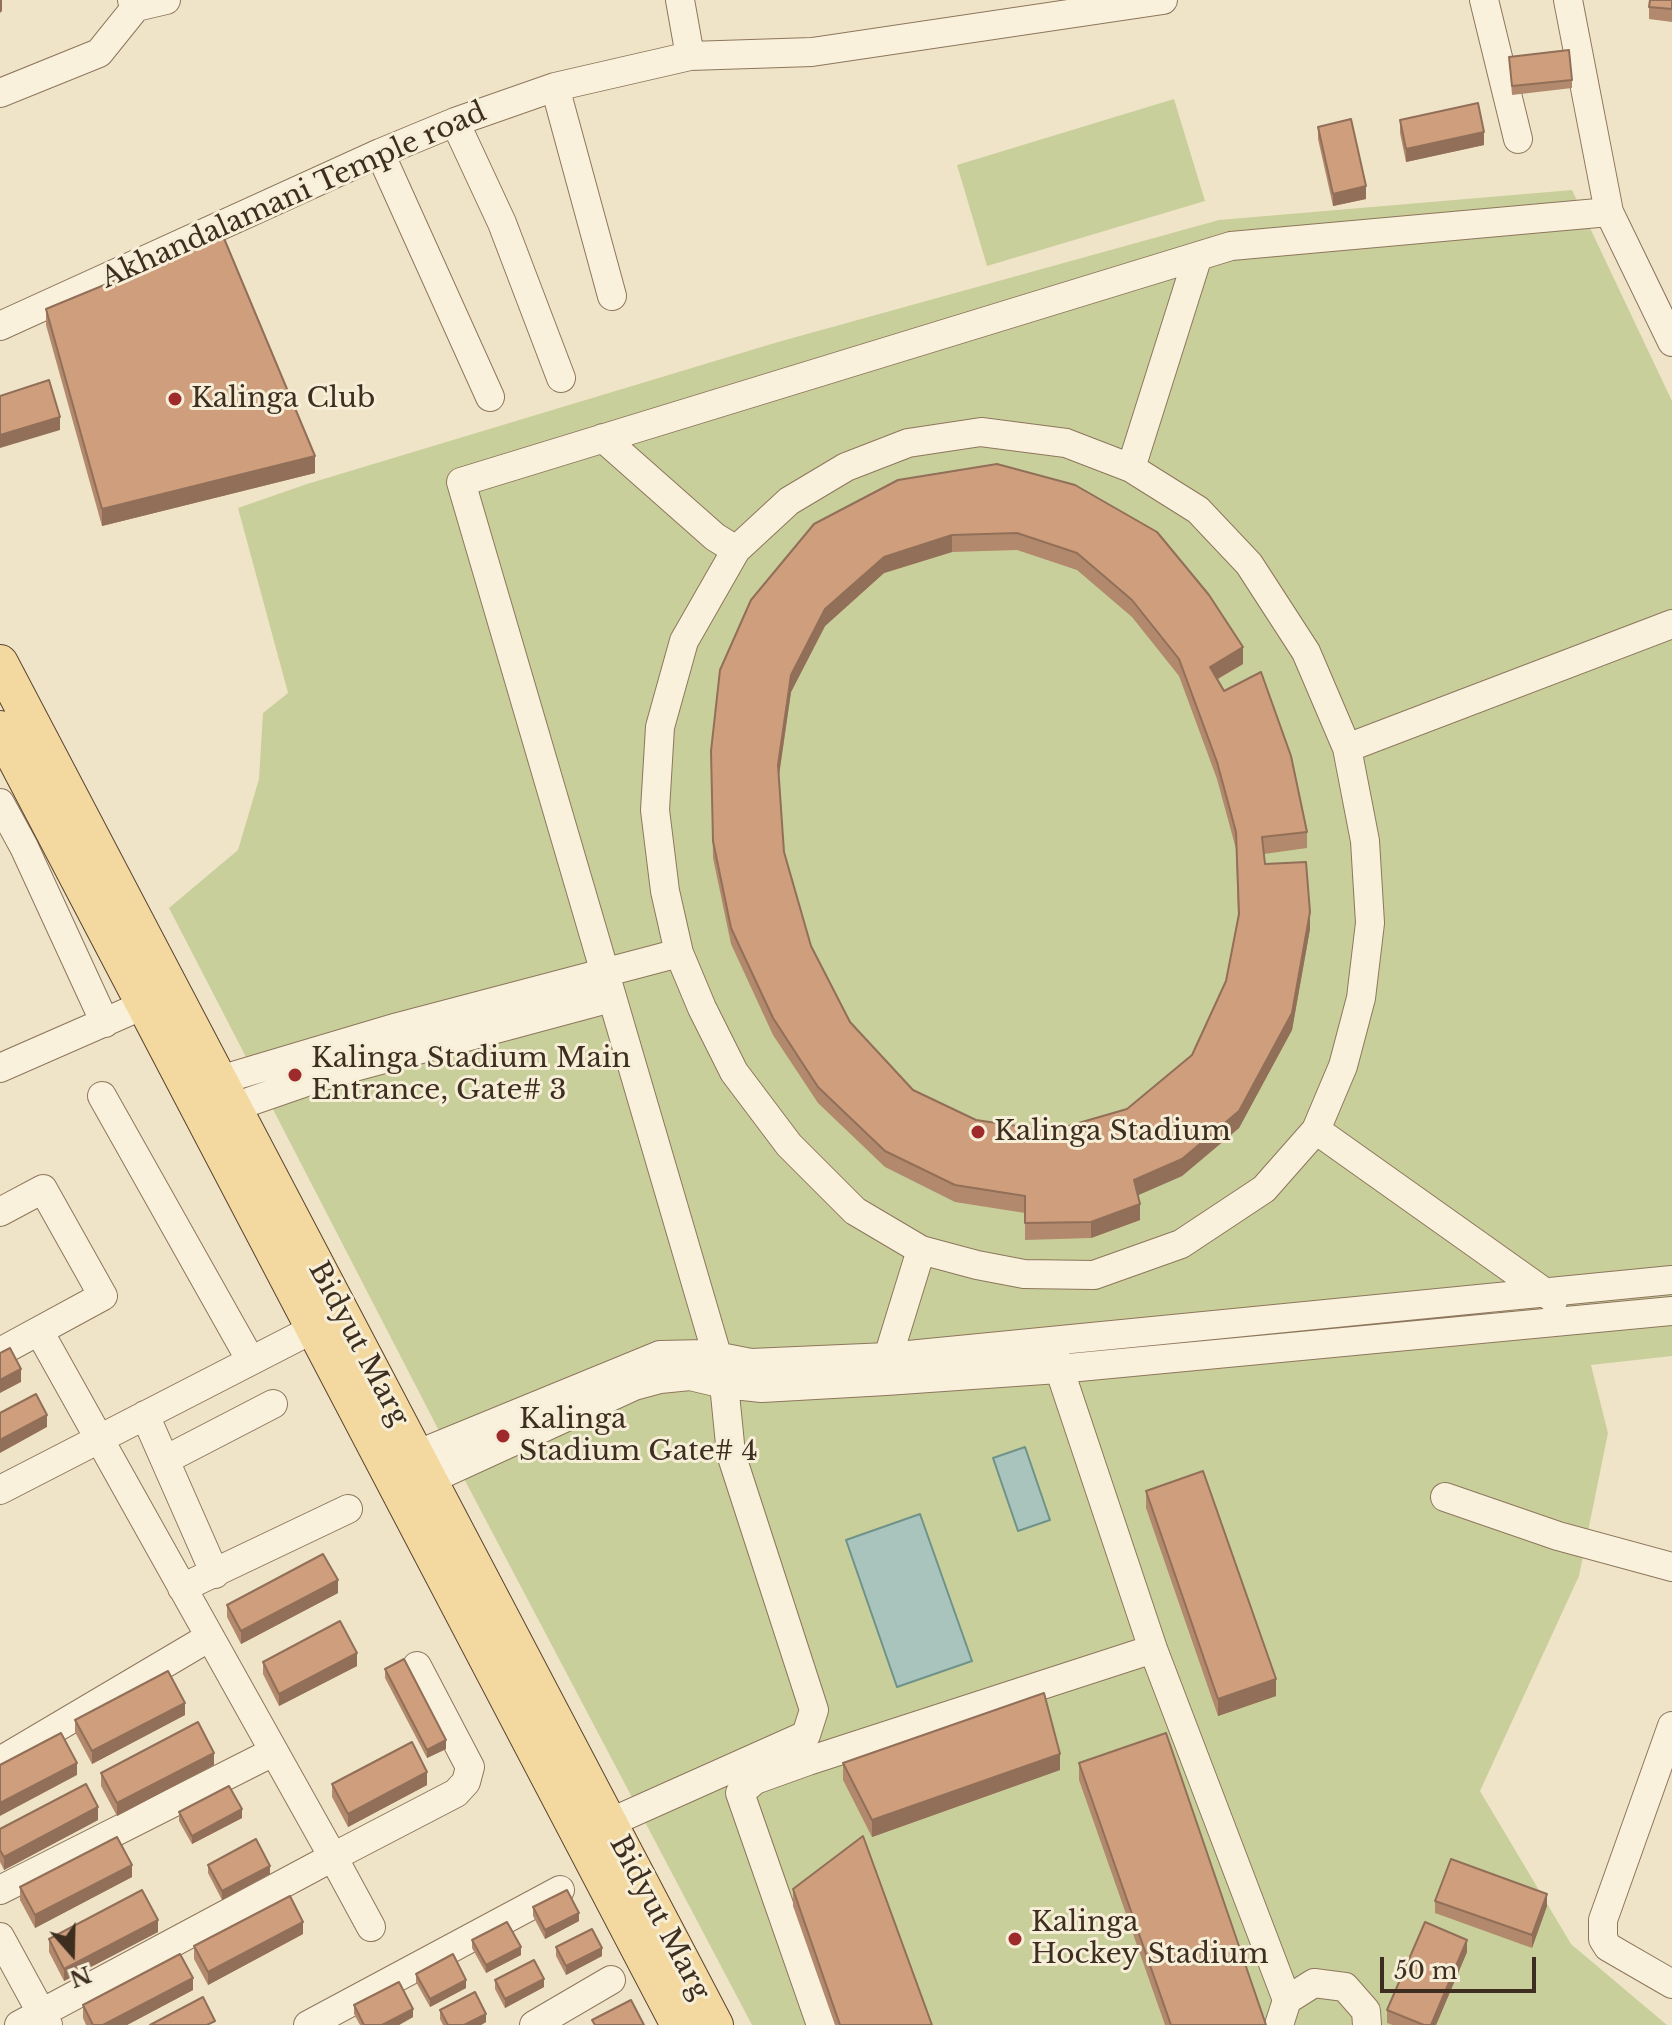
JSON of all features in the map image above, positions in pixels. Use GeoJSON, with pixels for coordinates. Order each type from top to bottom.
{"type":"FeatureCollection","features":[{"type":"Feature","properties":{"kind":"main road","name":"Bidyut Marg"},"geometry":{"type":"LineString","coordinates":[[0,663],[715,2025]]}},
{"type":"Feature","properties":{"kind":"main road","name":"Bidyut Marg"},"geometry":{"type":"LineString","coordinates":[[0,729],[679,2025]]}},
{"type":"Feature","properties":{"kind":"street"},"geometry":{"type":"LineString","coordinates":[[0,93],[99,53],[134,3],[166,0]]}},
{"type":"Feature","properties":{"kind":"street"},"geometry":{"type":"LineString","coordinates":[[680,0],[690,56]]}},
{"type":"Feature","properties":{"kind":"street","name":"Akhandalamani Temple road"},"geometry":{"type":"LineString","coordinates":[[0,326],[380,153],[455,122],[555,87],[690,56],[812,52],[1163,0]]}},
{"type":"Feature","properties":{"kind":"street"},"geometry":{"type":"LineString","coordinates":[[1484,0],[1518,139]]}},
{"type":"Feature","properties":{"kind":"street"},"geometry":{"type":"LineString","coordinates":[[1568,0],[1609,212],[1672,342]]}},
{"type":"Feature","properties":{"kind":"street"},"geometry":{"type":"LineString","coordinates":[[555,87],[612,296]]}},
{"type":"Feature","properties":{"kind":"street"},"geometry":{"type":"LineString","coordinates":[[455,122],[502,223],[561,378]]}},
{"type":"Feature","properties":{"kind":"street"},"geometry":{"type":"LineString","coordinates":[[380,153],[490,397]]}},
{"type":"Feature","properties":{"kind":"street"},"geometry":{"type":"LineString","coordinates":[[609,1823],[806,1735],[814,1710],[731,1454],[724,1384],[717,1355],[461,482],[1197,259],[1231,246],[1609,212]]}},
{"type":"Feature","properties":{"kind":"street"},"geometry":{"type":"LineString","coordinates":[[1131,468],[1197,259]]}},
{"type":"Feature","properties":{"kind":"street"},"geometry":{"type":"LineString","coordinates":[[981,432],[1066,443],[1131,468],[1198,510],[1249,564],[1306,652],[1347,748],[1365,841],[1370,923],[1361,998],[1343,1066],[1316,1130],[1264,1189],[1181,1244],[1094,1275],[1024,1274],[921,1250],[855,1211],[789,1145],[734,1072],[679,953],[665,891],[655,810],[660,727],[684,641],[736,550],[789,501],[846,467],[908,443],[981,432]]}},
{"type":"Feature","properties":{"kind":"street"},"geometry":{"type":"LineString","coordinates":[[603,438],[715,537],[736,550]]}},
{"type":"Feature","properties":{"kind":"street"},"geometry":{"type":"LineString","coordinates":[[1347,748],[1672,624]]}},
{"type":"Feature","properties":{"kind":"street"},"geometry":{"type":"LineString","coordinates":[[0,803],[24,847],[105,1023]]}},
{"type":"Feature","properties":{"kind":"street"},"geometry":{"type":"LineString","coordinates":[[227,1094],[398,1027],[608,986],[679,953]]}},
{"type":"Feature","properties":{"kind":"street"},"geometry":{"type":"LineString","coordinates":[[0,1068],[146,1004]]}},
{"type":"Feature","properties":{"kind":"street"},"geometry":{"type":"LineString","coordinates":[[102,1096],[251,1361]]}},
{"type":"Feature","properties":{"kind":"street"},"geometry":{"type":"LineString","coordinates":[[1316,1130],[1548,1292],[1573,1320]]}},
{"type":"Feature","properties":{"kind":"street"},"geometry":{"type":"LineString","coordinates":[[0,1212],[43,1189],[103,1296],[0,1352]]}},
{"type":"Feature","properties":{"kind":"street"},"geometry":{"type":"LineString","coordinates":[[888,1357],[921,1250]]}},
{"type":"Feature","properties":{"kind":"street"},"geometry":{"type":"LineString","coordinates":[[423,1467],[660,1355],[717,1355],[751,1363],[888,1357],[1672,1280]]}},
{"type":"Feature","properties":{"kind":"street"},"geometry":{"type":"LineString","coordinates":[[423,1467],[634,1386],[660,1379],[690,1376],[762,1388],[1058,1369],[1672,1311]]}},
{"type":"Feature","properties":{"kind":"street"},"geometry":{"type":"LineString","coordinates":[[0,1490],[315,1328]]}},
{"type":"Feature","properties":{"kind":"street"},"geometry":{"type":"LineString","coordinates":[[39,1331],[371,1927]]}},
{"type":"Feature","properties":{"kind":"street"},"geometry":{"type":"LineString","coordinates":[[1050,1341],[1153,1649],[1283,2012],[1314,1983],[1345,1987],[1366,2011],[1367,2025]]}},
{"type":"Feature","properties":{"kind":"street"},"geometry":{"type":"LineString","coordinates":[[165,1460],[273,1404]]}},
{"type":"Feature","properties":{"kind":"street"},"geometry":{"type":"LineString","coordinates":[[145,1415],[215,1574]]}},
{"type":"Feature","properties":{"kind":"street"},"geometry":{"type":"LineString","coordinates":[[1445,1497],[1558,1536],[1672,1567]]}},
{"type":"Feature","properties":{"kind":"street"},"geometry":{"type":"LineString","coordinates":[[182,1588],[348,1509]]}},
{"type":"Feature","properties":{"kind":"street"},"geometry":{"type":"LineString","coordinates":[[0,1761],[208,1638]]}},
{"type":"Feature","properties":{"kind":"street"},"geometry":{"type":"LineString","coordinates":[[821,2025],[740,1793],[755,1780],[808,1761],[1153,1649]]}},
{"type":"Feature","properties":{"kind":"street"},"geometry":{"type":"LineString","coordinates":[[0,1937],[36,2021],[333,1857],[456,1793],[466,1782],[470,1767],[417,1666]]}},
{"type":"Feature","properties":{"kind":"street"},"geometry":{"type":"LineString","coordinates":[[1672,1726],[1602,1930],[1608,1947],[1672,1984]]}},
{"type":"Feature","properties":{"kind":"street"},"geometry":{"type":"LineString","coordinates":[[0,1890],[273,1752]]}},
{"type":"Feature","properties":{"kind":"street"},"geometry":{"type":"LineString","coordinates":[[308,2025],[560,1890]]}},
{"type":"Feature","properties":{"kind":"street"},"geometry":{"type":"LineString","coordinates":[[534,2025],[611,1980]]}},
{"type":"Feature","properties":{"kind":"green space"},"geometry":{"type":"Polygon","coordinates":[[[1174,99],[1205,201],[987,266],[957,165],[1174,99]]]}},
{"type":"Feature","properties":{"kind":"green space","name":"Kalinga Stadium"},"geometry":{"type":"Polygon","coordinates":[[[1572,190],[1672,401],[1672,1356],[1591,1365],[1608,1433],[1579,1576],[1480,1791],[1571,1944],[1667,2025],[752,2025],[452,1456],[169,908],[238,850],[259,779],[263,713],[288,693],[238,508],[307,484],[778,342],[1219,220],[1572,190]]]}},
{"type":"Feature","properties":{"kind":"water"},"geometry":{"type":"Polygon","coordinates":[[[1025,1447],[1050,1520],[1018,1531],[993,1458],[1025,1447]]]}},
{"type":"Feature","properties":{"kind":"water"},"geometry":{"type":"Polygon","coordinates":[[[920,1514],[972,1661],[897,1687],[846,1540],[920,1514]]]}},
{"type":"Feature","properties":{"kind":"building"},"geometry":{"type":"Polygon","coordinates":[[[1650,0],[1672,0],[1672,9],[1649,7],[1650,0]]]}},
{"type":"Feature","properties":{"kind":"building"},"geometry":{"type":"Polygon","coordinates":[[[1569,50],[1572,80],[1512,86],[1509,57],[1569,50]]]}},
{"type":"Feature","properties":{"kind":"building"},"geometry":{"type":"Polygon","coordinates":[[[1478,103],[1484,132],[1406,149],[1400,120],[1478,103]]]}},
{"type":"Feature","properties":{"kind":"building"},"geometry":{"type":"Polygon","coordinates":[[[1351,119],[1366,186],[1333,194],[1318,127],[1351,119]]]}},
{"type":"Feature","properties":{"kind":"building","name":"Kalinga Club"},"geometry":{"type":"Polygon","coordinates":[[[223,236],[315,456],[102,509],[46,309],[223,236]]]}},
{"type":"Feature","properties":{"kind":"building"},"geometry":{"type":"Polygon","coordinates":[[[49,380],[60,417],[0,435],[0,396],[49,380]]]}},
{"type":"Feature","properties":{"kind":"building"},"geometry":{"type":"Polygon","coordinates":[[[997,464],[1075,485],[1157,532],[1209,595],[1243,647],[1210,667],[1224,691],[1261,672],[1291,756],[1307,832],[1262,837],[1265,864],[1306,862],[1310,912],[1292,1013],[1239,1111],[1182,1159],[1134,1180],[1140,1204],[1091,1222],[1025,1223],[1025,1196],[955,1185],[885,1151],[818,1087],[773,1018],[731,928],[713,841],[711,751],[720,670],[751,600],[814,524],[898,480],[997,464]],[[1017,533],[952,535],[884,557],[825,609],[791,675],[778,765],[784,852],[811,946],[850,1022],[913,1090],[976,1120],[1051,1131],[1127,1109],[1192,1055],[1226,981],[1239,914],[1236,832],[1217,762],[1179,659],[1132,600],[1077,553],[1017,533]]]}},
{"type":"Feature","properties":{"kind":"building"},"geometry":{"type":"Polygon","coordinates":[[[10,1348],[21,1369],[0,1380],[0,1353],[10,1348]]]}},
{"type":"Feature","properties":{"kind":"building"},"geometry":{"type":"Polygon","coordinates":[[[36,1394],[47,1415],[0,1440],[0,1413],[36,1394]]]}},
{"type":"Feature","properties":{"kind":"building"},"geometry":{"type":"Polygon","coordinates":[[[1203,1471],[1276,1679],[1218,1699],[1146,1491],[1203,1471]]]}},
{"type":"Feature","properties":{"kind":"building"},"geometry":{"type":"Polygon","coordinates":[[[323,1554],[338,1580],[241,1631],[227,1605],[323,1554]]]}},
{"type":"Feature","properties":{"kind":"building"},"geometry":{"type":"Polygon","coordinates":[[[340,1621],[357,1653],[279,1694],[263,1662],[340,1621]]]}},
{"type":"Feature","properties":{"kind":"building"},"geometry":{"type":"Polygon","coordinates":[[[404,1659],[446,1740],[427,1750],[385,1669],[404,1659]]]}},
{"type":"Feature","properties":{"kind":"building"},"geometry":{"type":"Polygon","coordinates":[[[168,1671],[185,1703],[92,1751],[75,1720],[168,1671]]]}},
{"type":"Feature","properties":{"kind":"building"},"geometry":{"type":"Polygon","coordinates":[[[1044,1693],[1060,1754],[872,1820],[843,1763],[1044,1693]]]}},
{"type":"Feature","properties":{"kind":"building"},"geometry":{"type":"Polygon","coordinates":[[[198,1722],[214,1753],[117,1803],[101,1773],[198,1722]]]}},
{"type":"Feature","properties":{"kind":"building"},"geometry":{"type":"Polygon","coordinates":[[[61,1733],[77,1763],[0,1803],[0,1765],[61,1733]]]}},
{"type":"Feature","properties":{"kind":"building"},"geometry":{"type":"Polygon","coordinates":[[[1166,1733],[1266,2025],[1171,2025],[1079,1763],[1166,1733]]]}},
{"type":"Feature","properties":{"kind":"building"},"geometry":{"type":"Polygon","coordinates":[[[412,1742],[427,1772],[348,1814],[332,1784],[412,1742]]]}},
{"type":"Feature","properties":{"kind":"building"},"geometry":{"type":"Polygon","coordinates":[[[86,1784],[98,1807],[4,1857],[0,1850],[0,1829],[86,1784]]]}},
{"type":"Feature","properties":{"kind":"building"},"geometry":{"type":"Polygon","coordinates":[[[229,1786],[242,1809],[192,1836],[179,1812],[229,1786]]]}},
{"type":"Feature","properties":{"kind":"building"},"geometry":{"type":"Polygon","coordinates":[[[863,1836],[932,2025],[840,2025],[793,1889],[863,1836]]]}},
{"type":"Feature","properties":{"kind":"building"},"geometry":{"type":"Polygon","coordinates":[[[117,1837],[132,1865],[35,1915],[20,1887],[117,1837]]]}},
{"type":"Feature","properties":{"kind":"building"},"geometry":{"type":"Polygon","coordinates":[[[256,1839],[270,1866],[222,1891],[208,1865],[256,1839]]]}},
{"type":"Feature","properties":{"kind":"building"},"geometry":{"type":"Polygon","coordinates":[[[1451,1859],[1547,1894],[1532,1935],[1435,1901],[1451,1859]]]}},
{"type":"Feature","properties":{"kind":"building"},"geometry":{"type":"Polygon","coordinates":[[[142,1890],[158,1920],[64,1969],[49,1939],[142,1890]]]}},
{"type":"Feature","properties":{"kind":"building"},"geometry":{"type":"Polygon","coordinates":[[[567,1890],[579,1913],[545,1930],[533,1907],[567,1890]]]}},
{"type":"Feature","properties":{"kind":"building"},"geometry":{"type":"Polygon","coordinates":[[[290,1896],[303,1922],[208,1972],[194,1946],[290,1896]]]}},
{"type":"Feature","properties":{"kind":"building"},"geometry":{"type":"Polygon","coordinates":[[[507,1922],[521,1947],[486,1965],[472,1940],[507,1922]]]}},
{"type":"Feature","properties":{"kind":"building"},"geometry":{"type":"Polygon","coordinates":[[[1425,1922],[1467,1940],[1431,2025],[1387,2010],[1425,1922]]]}},
{"type":"Feature","properties":{"kind":"building"},"geometry":{"type":"Polygon","coordinates":[[[592,1929],[602,1948],[566,1966],[556,1947],[592,1929]]]}},
{"type":"Feature","properties":{"kind":"building"},"geometry":{"type":"Polygon","coordinates":[[[180,1954],[193,1978],[103,2025],[93,2025],[83,2005],[180,1954]]]}},
{"type":"Feature","properties":{"kind":"building"},"geometry":{"type":"Polygon","coordinates":[[[453,1954],[466,1980],[430,1999],[416,1974],[453,1954]]]}},
{"type":"Feature","properties":{"kind":"building"},"geometry":{"type":"Polygon","coordinates":[[[534,1960],[544,1979],[505,1999],[495,1980],[534,1960]]]}},
{"type":"Feature","properties":{"kind":"building"},"geometry":{"type":"Polygon","coordinates":[[[399,1982],[413,2009],[382,2025],[364,2025],[354,2005],[399,1982]]]}},
{"type":"Feature","properties":{"kind":"building"},"geometry":{"type":"Polygon","coordinates":[[[475,1992],[486,2014],[464,2025],[448,2025],[440,2010],[475,1992]]]}},
{"type":"Feature","properties":{"kind":"building"},"geometry":{"type":"Polygon","coordinates":[[[203,1997],[215,2021],[207,2025],[150,2025],[203,1997]]]}},
{"type":"Feature","properties":{"kind":"building"},"geometry":{"type":"Polygon","coordinates":[[[631,2000],[644,2025],[595,2025],[592,2020],[631,2000]]]}},
{"type":"Feature","properties":{"kind":"place","name":"Kalinga Club"},"geometry":{"type":"Point","coordinates":[175,399]}},
{"type":"Feature","properties":{"kind":"place","name":"Kalinga Stadium Main Entrance, Gate# 3"},"geometry":{"type":"Point","coordinates":[295,1075]}},
{"type":"Feature","properties":{"kind":"place","name":"Kalinga Stadium"},"geometry":{"type":"Point","coordinates":[978,1132]}},
{"type":"Feature","properties":{"kind":"place","name":"Kalinga Stadium Gate# 4"},"geometry":{"type":"Point","coordinates":[503,1436]}},
{"type":"Feature","properties":{"kind":"place","name":"Kalinga Hockey Stadium"},"geometry":{"type":"Point","coordinates":[1015,1939]}}]}
